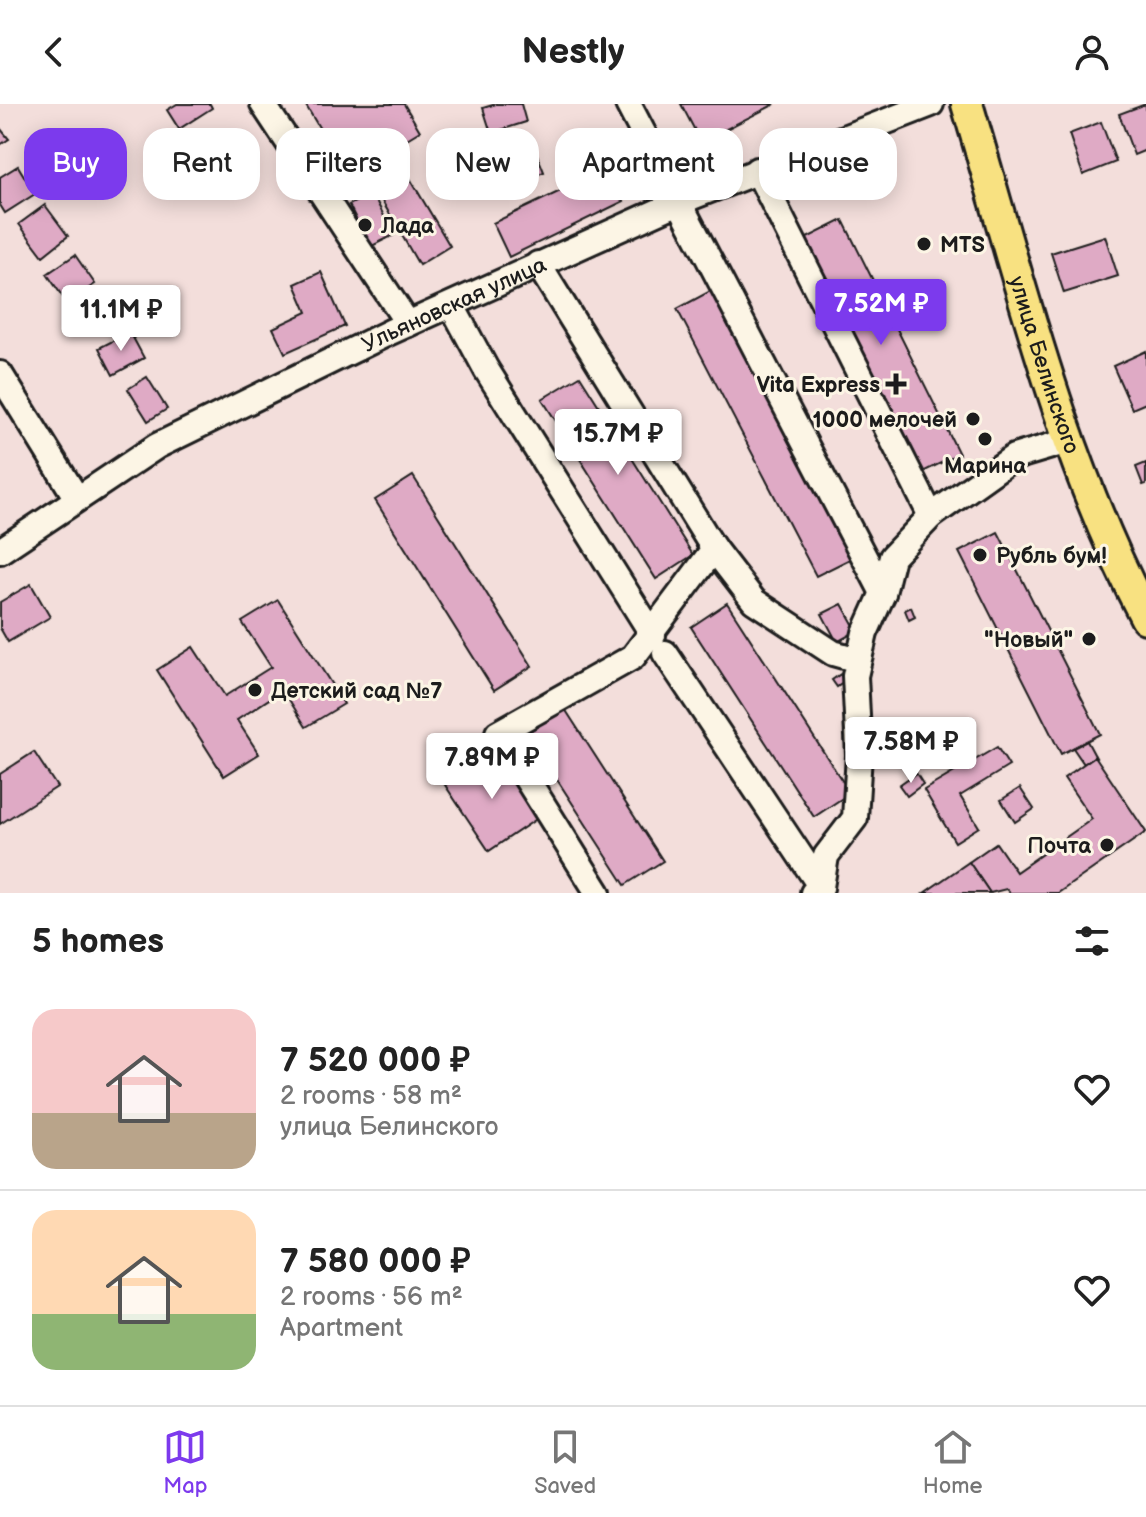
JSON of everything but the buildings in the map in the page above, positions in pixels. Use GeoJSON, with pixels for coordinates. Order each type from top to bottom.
{"type":"FeatureCollection","features":[{"type":"Feature","properties":{"kind":"main road","name":"улица Белинского"},"geometry":{"type":"LineString","coordinates":[[967,104],[1068,441],[1138,582],[1146,618]]}},
{"type":"Feature","properties":{"kind":"street"},"geometry":{"type":"LineString","coordinates":[[263,104],[408,324]]}},
{"type":"Feature","properties":{"kind":"street"},"geometry":{"type":"LineString","coordinates":[[628,104],[883,593]]}},
{"type":"Feature","properties":{"kind":"street","name":"Ульяновская улица"},"geometry":{"type":"LineString","coordinates":[[0,551],[76,497],[157,446],[408,324],[679,202],[931,104]]}},
{"type":"Feature","properties":{"kind":"street"},"geometry":{"type":"LineString","coordinates":[[757,170],[931,516]]}},
{"type":"Feature","properties":{"kind":"street"},"geometry":{"type":"LineString","coordinates":[[538,264],[714,549],[754,601],[833,653],[858,660]]}},
{"type":"Feature","properties":{"kind":"street"},"geometry":{"type":"LineString","coordinates":[[452,306],[486,369],[817,890]]}},
{"type":"Feature","properties":{"kind":"street"},"geometry":{"type":"LineString","coordinates":[[0,374],[76,497]]}},
{"type":"Feature","properties":{"kind":"street"},"geometry":{"type":"LineString","coordinates":[[817,890],[826,856],[855,818],[859,755],[855,676],[865,633],[883,593],[892,557],[931,516],[1014,457],[1068,441]]}},
{"type":"Feature","properties":{"kind":"street"},"geometry":{"type":"LineString","coordinates":[[598,893],[498,733],[659,644],[714,549]]}},
{"type":"Feature","properties":{"kind":"place","name":"Лада"},"geometry":{"type":"Point","coordinates":[365,225]}},
{"type":"Feature","properties":{"kind":"place","name":"MTS"},"geometry":{"type":"Point","coordinates":[924,244]}},
{"type":"Feature","properties":{"kind":"place","name":"Vita Express"},"geometry":{"type":"Point","coordinates":[896,384]}},
{"type":"Feature","properties":{"kind":"place","name":"1000 мелочей"},"geometry":{"type":"Point","coordinates":[973,419]}},
{"type":"Feature","properties":{"kind":"place","name":"Марина"},"geometry":{"type":"Point","coordinates":[985,439]}},
{"type":"Feature","properties":{"kind":"place","name":"Рубль бум!"},"geometry":{"type":"Point","coordinates":[980,555]}},
{"type":"Feature","properties":{"kind":"place","name":"\"Новый\""},"geometry":{"type":"Point","coordinates":[1089,639]}},
{"type":"Feature","properties":{"kind":"place","name":"Детский сад №7"},"geometry":{"type":"Point","coordinates":[255,690]}},
{"type":"Feature","properties":{"kind":"place","name":"Почта"},"geometry":{"type":"Point","coordinates":[1107,845]}}]}
